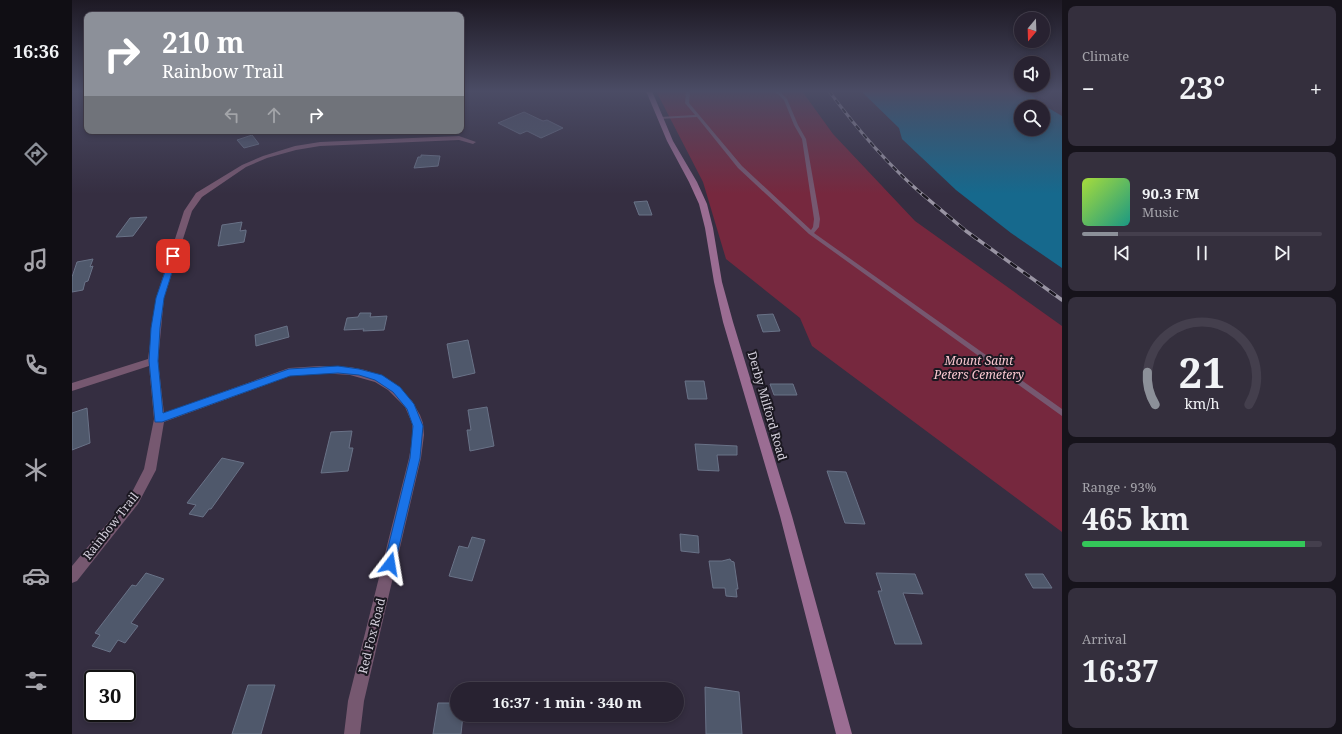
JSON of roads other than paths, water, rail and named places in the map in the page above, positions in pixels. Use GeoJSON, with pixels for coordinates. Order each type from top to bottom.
{"type":"FeatureCollection","features":[{"type":"Feature","properties":{"kind":"main road","name":"Derby Milford Road"},"geometry":{"type":"LineString","coordinates":[[664,125],[702,204],[725,308],[786,516],[844,734]]}},
{"type":"Feature","properties":{"kind":"street","name":"Rainbow Trail"},"geometry":{"type":"LineString","coordinates":[[72,576],[134,500],[150,470],[159,419],[153,361],[160,298],[188,211],[199,195],[227,175],[265,157],[295,148],[320,144],[459,138],[473,142]]}},
{"type":"Feature","properties":{"kind":"street"},"geometry":{"type":"LineString","coordinates":[[72,387],[153,361]]}},
{"type":"Feature","properties":{"kind":"street","name":"Red Fox Road"},"geometry":{"type":"LineString","coordinates":[[159,419],[289,372],[312,370],[338,369],[359,372],[379,378],[396,390],[411,407],[418,426],[415,458],[356,701],[352,734]]}},
{"type":"Feature","properties":{"kind":"lane"},"geometry":{"type":"LineString","coordinates":[[706,125],[740,167],[812,233],[1062,413]]}},
{"type":"Feature","properties":{"kind":"lane"},"geometry":{"type":"LineString","coordinates":[[796,125],[804,139],[817,219],[816,227],[812,233]]}},
{"type":"Feature","properties":{"kind":"water"},"geometry":{"type":"Polygon","coordinates":[[[896,125],[1014,125],[1014,136],[1050,136],[1050,125],[1062,125],[1062,268],[1011,233],[956,190],[902,139],[899,128],[896,125]]]}},
{"type":"Feature","properties":{"kind":"railway"},"geometry":{"type":"LineString","coordinates":[[855,125],[897,171],[923,195]]}},
{"type":"Feature","properties":{"kind":"railway"},"geometry":{"type":"LineString","coordinates":[[922,194],[966,231],[1062,300]]}},
{"type":"Feature","properties":{"kind":"park label","name":"Mount Saint Peters Cemetery"},"geometry":{"type":"Point","coordinates":[979,368]}}]}
